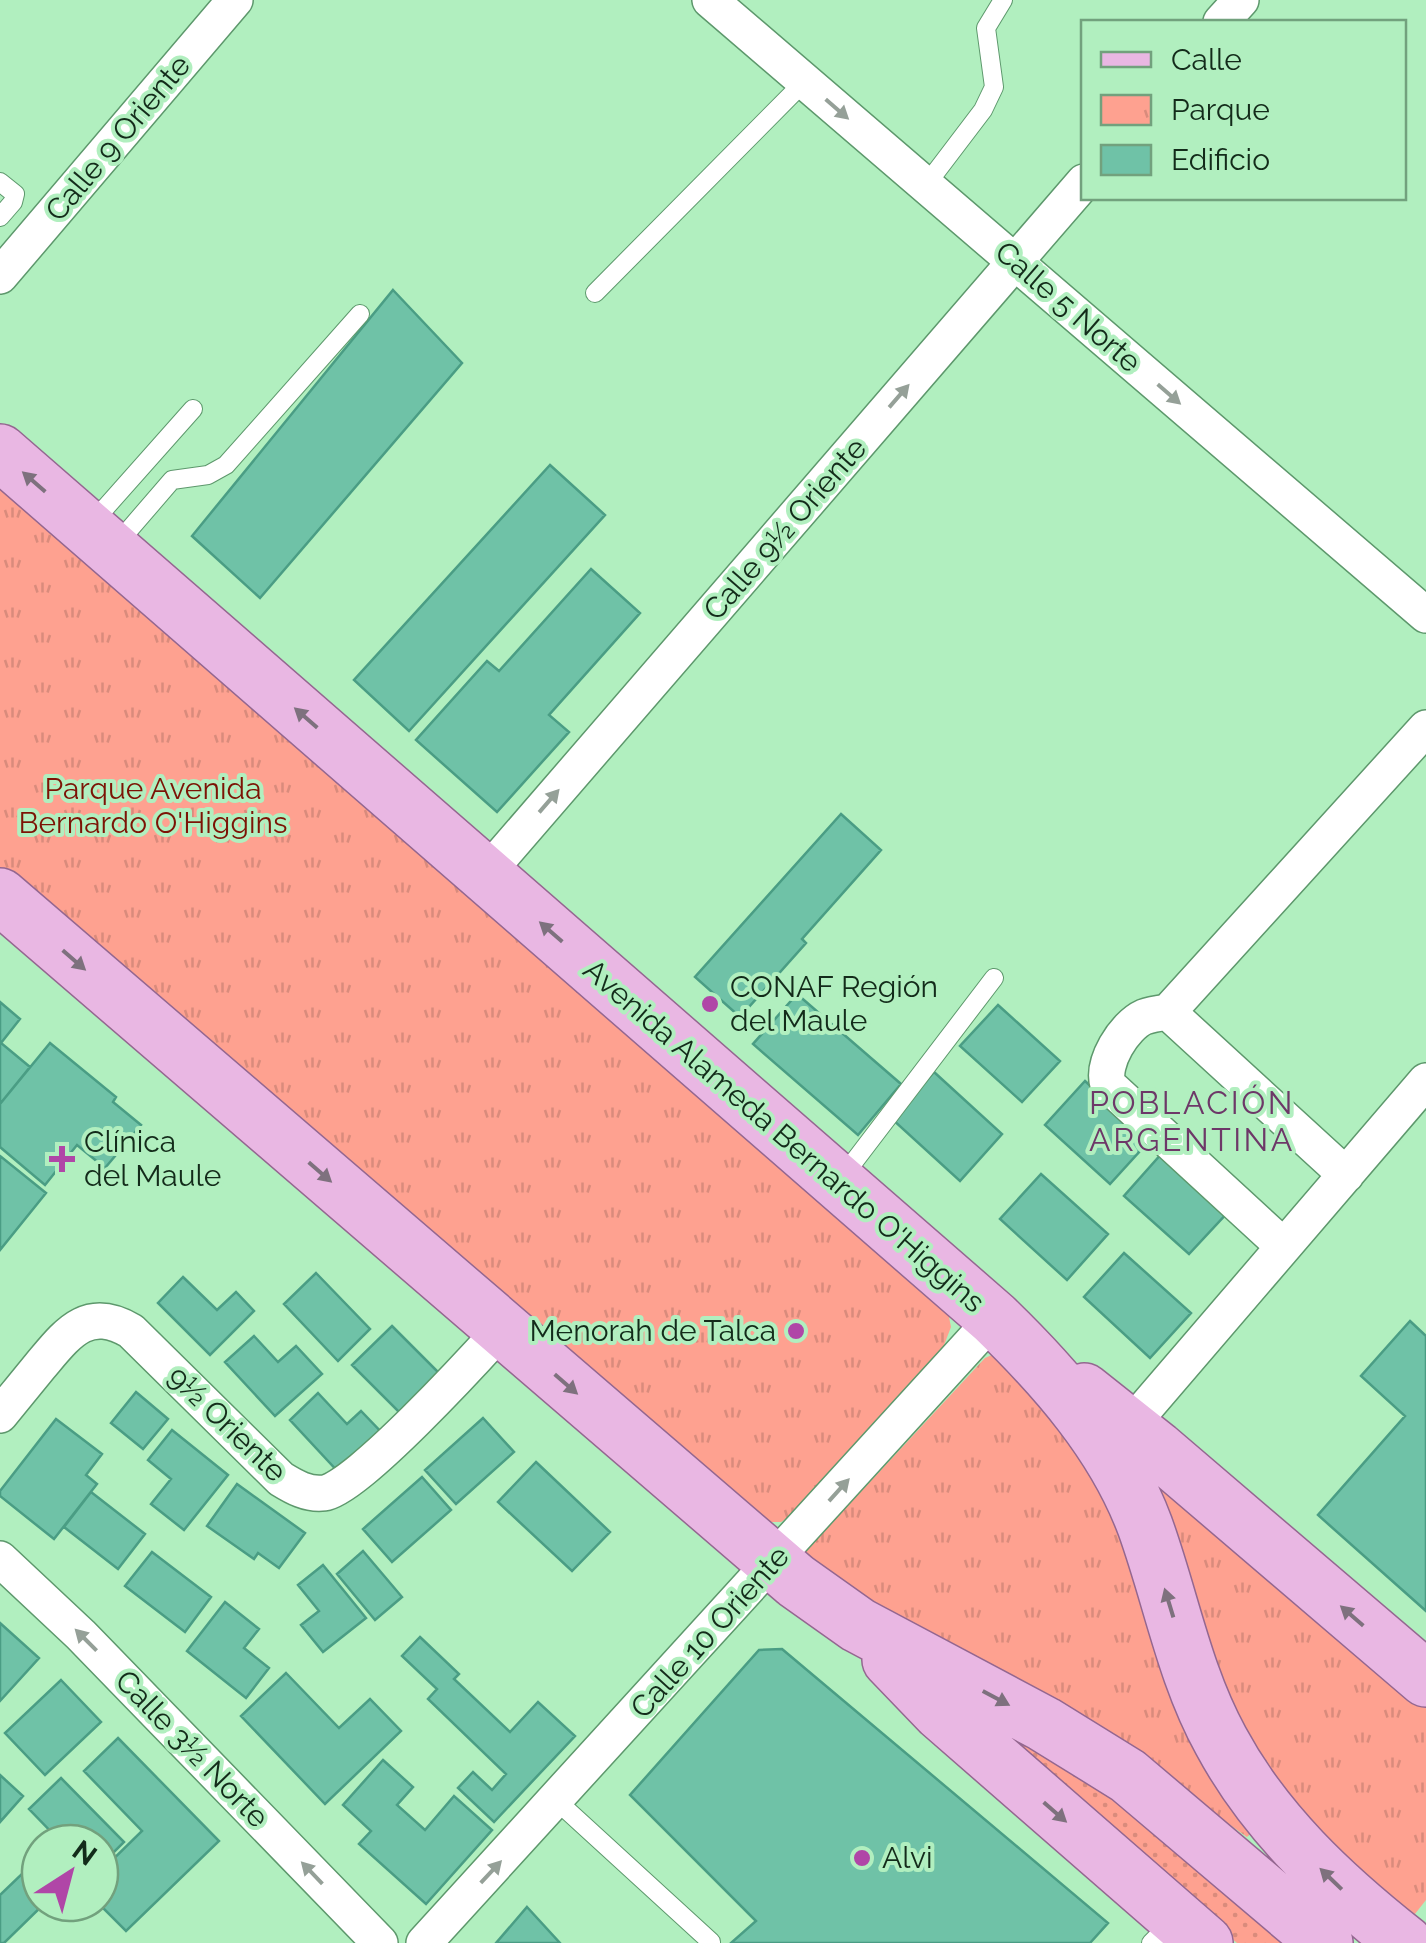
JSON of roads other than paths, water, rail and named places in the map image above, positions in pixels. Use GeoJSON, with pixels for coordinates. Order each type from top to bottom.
{"type":"FeatureCollection","features":[{"type":"Feature","properties":{"kind":"main road","name":"Avenida Alameda Bernardo O'Higgins"},"geometry":{"type":"LineString","coordinates":[[0,452],[1008,1332],[1056,1380],[1083,1417],[1144,1523],[1198,1694],[1246,1783],[1301,1851],[1404,1943]]}},
{"type":"Feature","properties":{"kind":"main road"},"geometry":{"type":"LineString","coordinates":[[0,896],[774,1562],[858,1625],[1044,1724],[1128,1776],[1326,1943]]}},
{"type":"Feature","properties":{"kind":"main road"},"geometry":{"type":"LineString","coordinates":[[1008,1332],[1129,1426],[1426,1679]]}},
{"type":"Feature","properties":{"kind":"main road"},"geometry":{"type":"LineString","coordinates":[[858,1625],[940,1712],[1178,1935]]}},
{"type":"Feature","properties":{"kind":"street","name":"Calle 9 Oriente"},"geometry":{"type":"LineString","coordinates":[[0,276],[236,0]]}},
{"type":"Feature","properties":{"kind":"street","name":"Calle 5 Norte"},"geometry":{"type":"LineString","coordinates":[[710,0],[1426,614]]}},
{"type":"Feature","properties":{"kind":"street"},"geometry":{"type":"LineString","coordinates":[[1224,20],[1241,0]]}},
{"type":"Feature","properties":{"kind":"street","name":"Calle 9½ Oriente"},"geometry":{"type":"LineString","coordinates":[[485,874],[1081,185]]}},
{"type":"Feature","properties":{"kind":"street"},"geometry":{"type":"LineString","coordinates":[[1282,1246],[1108,1085],[1108,1057],[1136,1022],[1168,1012],[1426,728]]}},
{"type":"Feature","properties":{"kind":"street"},"geometry":{"type":"LineString","coordinates":[[1168,1012],[1346,1175]]}},
{"type":"Feature","properties":{"kind":"street"},"geometry":{"type":"LineString","coordinates":[[1129,1426],[1426,1082]]}},
{"type":"Feature","properties":{"kind":"street","name":"9½ Oriente"},"geometry":{"type":"LineString","coordinates":[[0,1415],[66,1336],[88,1322],[109,1322],[131,1332],[280,1479],[312,1493],[328,1493],[359,1473],[502,1330]]}},
{"type":"Feature","properties":{"kind":"street","name":"Calle 10 Oriente"},"geometry":{"type":"LineString","coordinates":[[424,1943],[774,1562],[1008,1332]]}},
{"type":"Feature","properties":{"kind":"street","name":"Calle 3½ Norte"},"geometry":{"type":"LineString","coordinates":[[0,1559],[81,1635],[380,1943]]}},
{"type":"Feature","properties":{"kind":"lane"},"geometry":{"type":"LineString","coordinates":[[926,185],[982,110],[994,87],[986,28],[1002,0]]}},
{"type":"Feature","properties":{"kind":"lane"},"geometry":{"type":"LineString","coordinates":[[595,293],[804,81]]}},
{"type":"Feature","properties":{"kind":"lane"},"geometry":{"type":"LineString","coordinates":[[0,182],[15,194],[0,217]]}},
{"type":"Feature","properties":{"kind":"lane"},"geometry":{"type":"LineString","coordinates":[[100,539],[164,486],[182,476],[208,475],[226,465],[360,314]]}},
{"type":"Feature","properties":{"kind":"lane"},"geometry":{"type":"LineString","coordinates":[[100,539],[192,410]]}},
{"type":"Feature","properties":{"kind":"lane"},"geometry":{"type":"LineString","coordinates":[[837,1184],[994,978]]}},
{"type":"Feature","properties":{"kind":"lane"},"geometry":{"type":"LineString","coordinates":[[557,1801],[711,1942]]}},
{"type":"Feature","properties":{"kind":"place","name":"CONAF Región del Maule"},"geometry":{"type":"Point","coordinates":[710,1004]}},
{"type":"Feature","properties":{"kind":"place","name":"Clínica del Maule"},"geometry":{"type":"Point","coordinates":[62,1159]}},
{"type":"Feature","properties":{"kind":"place","name":"Menorah de Talca"},"geometry":{"type":"Point","coordinates":[796,1331]}},
{"type":"Feature","properties":{"kind":"place","name":"Alvi"},"geometry":{"type":"Point","coordinates":[862,1858]}},
{"type":"Feature","properties":{"kind":"district","name":"POBLACIÓN ARGENTINA"},"geometry":{"type":"Point","coordinates":[1192,1122]}},
{"type":"Feature","properties":{"kind":"park label","name":"Parque Avenida Bernardo O'Higgins"},"geometry":{"type":"Point","coordinates":[153,806]}}]}
